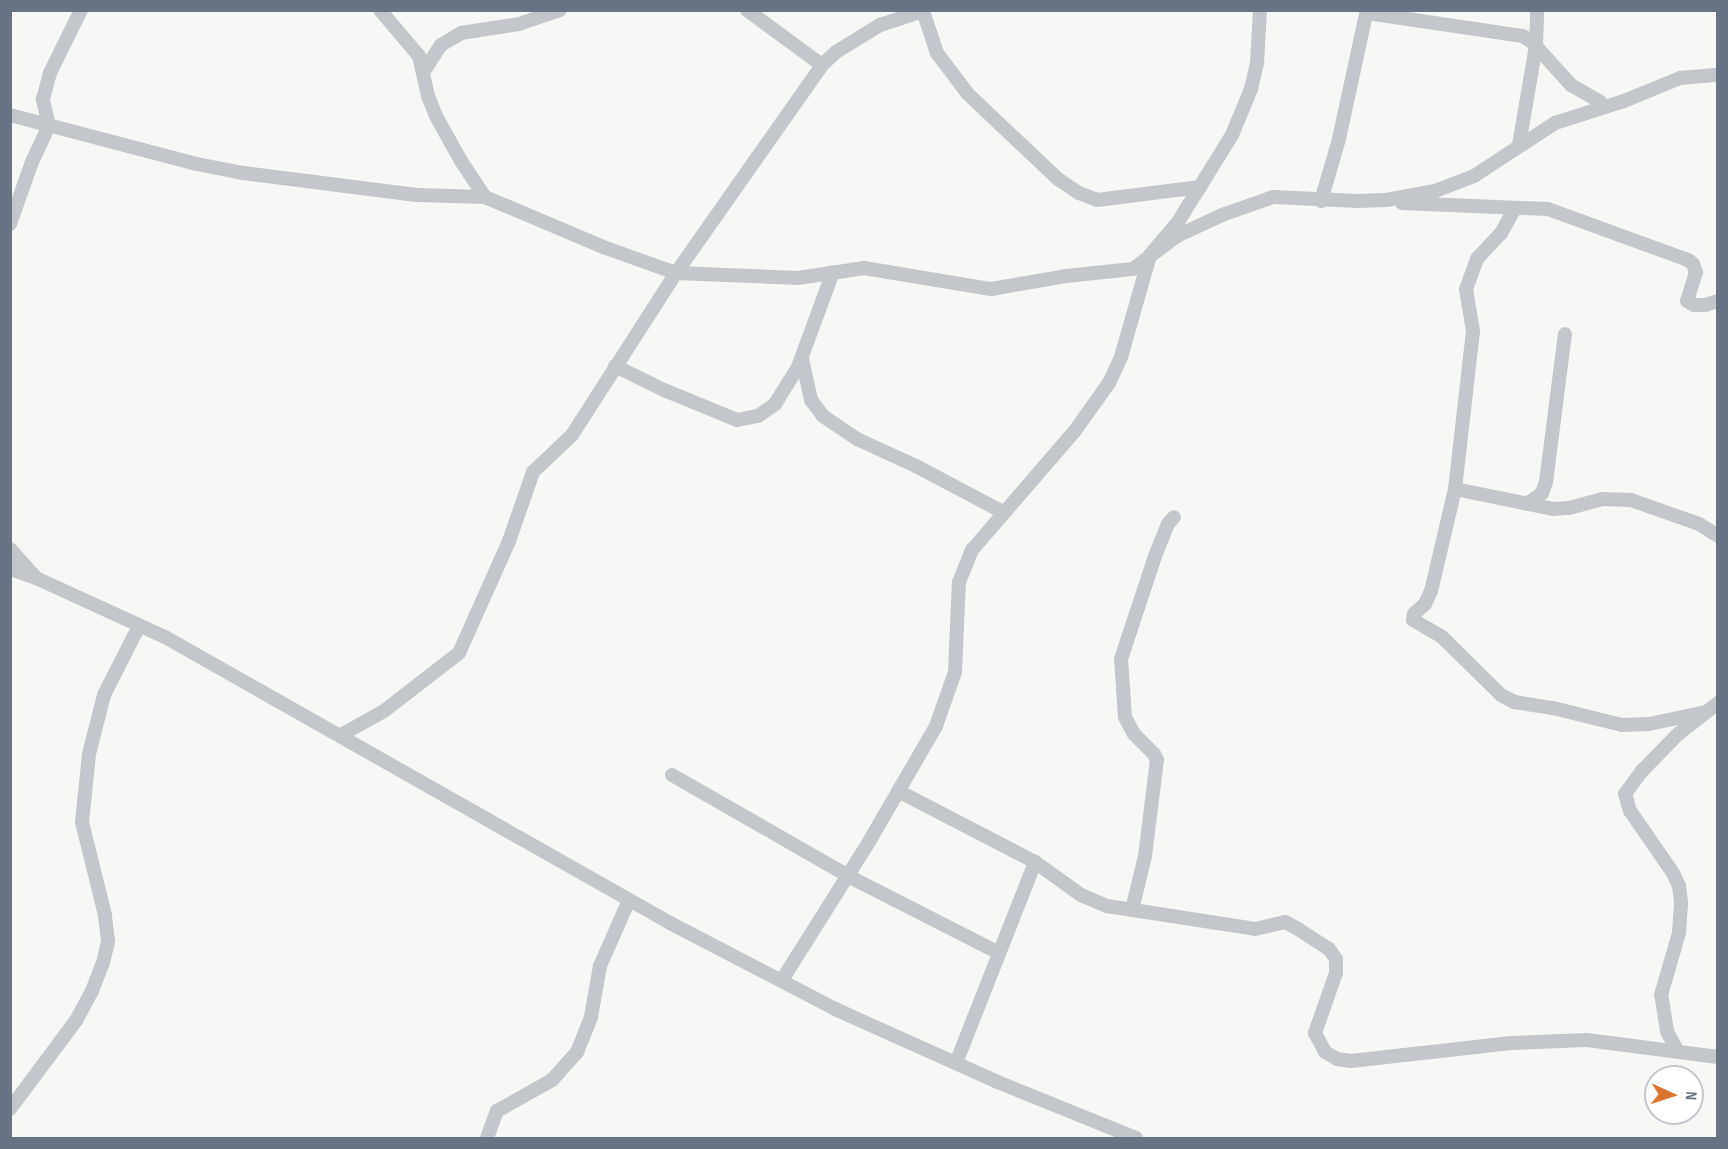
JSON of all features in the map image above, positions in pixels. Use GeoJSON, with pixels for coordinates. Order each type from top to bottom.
{"type":"FeatureCollection","features":[{"type":"Feature","properties":{"kind":"street"},"geometry":{"type":"LineString","coordinates":[[10,224],[32,162],[50,126],[44,95],[58,53],[81,10]]}},
{"type":"Feature","properties":{"kind":"street"},"geometry":{"type":"LineString","coordinates":[[380,10],[411,44],[424,70],[428,96],[436,116],[461,161],[485,197]]}},
{"type":"Feature","properties":{"kind":"street"},"geometry":{"type":"LineString","coordinates":[[424,70],[436,50],[454,36],[471,29],[519,17],[560,10]]}},
{"type":"Feature","properties":{"kind":"street"},"geometry":{"type":"LineString","coordinates":[[747,10],[822,66]]}},
{"type":"Feature","properties":{"kind":"street"},"geometry":{"type":"LineString","coordinates":[[341,735],[384,711],[459,653],[513,533],[533,472],[568,440],[676,273],[822,66],[836,52],[874,29],[923,10],[937,53],[968,94],[1058,179],[1079,193],[1096,200],[1200,187]]}},
{"type":"Feature","properties":{"kind":"street"},"geometry":{"type":"LineString","coordinates":[[782,980],[848,876],[936,726],[954,677],[959,582],[963,567],[972,550],[1074,432],[1109,383],[1124,347],[1150,255],[1178,222],[1232,135],[1251,89],[1257,63],[1260,10]]}},
{"type":"Feature","properties":{"kind":"street"},"geometry":{"type":"LineString","coordinates":[[1519,145],[1536,46],[1537,10]]}},
{"type":"Feature","properties":{"kind":"street"},"geometry":{"type":"LineString","coordinates":[[1322,201],[1339,139],[1367,12],[1509,33],[1527,38],[1571,85],[1600,102]]}},
{"type":"Feature","properties":{"kind":"street"},"geometry":{"type":"LineString","coordinates":[[10,115],[197,164],[243,173],[417,195],[485,197],[606,248],[676,273],[789,278],[864,268],[991,289],[1066,276],[1133,268],[1188,230],[1256,202],[1278,197],[1322,201],[1386,200],[1427,193],[1466,180],[1555,123],[1624,101],[1680,78],[1718,75]]}},
{"type":"Feature","properties":{"kind":"street"},"geometry":{"type":"LineString","coordinates":[[1386,200],[1410,204],[1548,209],[1676,255],[1693,264],[1696,276],[1687,301],[1694,305],[1705,305],[1718,301]]}},
{"type":"Feature","properties":{"kind":"street"},"geometry":{"type":"LineString","coordinates":[[1515,208],[1501,233],[1477,260],[1466,289],[1473,331],[1455,489],[1431,591],[1425,604],[1414,614],[1414,622],[1442,636],[1501,695],[1515,702],[1553,708],[1622,725],[1649,724],[1712,707]]}},
{"type":"Feature","properties":{"kind":"street"},"geometry":{"type":"LineString","coordinates":[[615,366],[664,390],[737,420],[746,420],[764,413],[775,404],[802,359],[833,272]]}},
{"type":"Feature","properties":{"kind":"street"},"geometry":{"type":"LineString","coordinates":[[1527,504],[1542,493],[1546,482],[1565,334]]}},
{"type":"Feature","properties":{"kind":"street"},"geometry":{"type":"LineString","coordinates":[[802,359],[811,399],[823,416],[857,439],[916,466],[1003,513]]}},
{"type":"Feature","properties":{"kind":"street"},"geometry":{"type":"LineString","coordinates":[[1455,489],[1560,509],[1602,499],[1631,500],[1699,524],[1718,537]]}},
{"type":"Feature","properties":{"kind":"street"},"geometry":{"type":"LineString","coordinates":[[1132,910],[1145,856],[1157,760],[1134,734],[1125,717],[1121,659],[1155,556],[1168,524],[1174,517]]}},
{"type":"Feature","properties":{"kind":"street"},"geometry":{"type":"LineString","coordinates":[[10,549],[36,578]]}},
{"type":"Feature","properties":{"kind":"street"},"geometry":{"type":"LineString","coordinates":[[10,569],[36,578],[165,637],[629,900],[885,1033],[1043,1102],[1136,1138]]}},
{"type":"Feature","properties":{"kind":"street"},"geometry":{"type":"LineString","coordinates":[[10,1109],[76,1019],[92,991],[103,963],[108,941],[105,915],[82,822],[89,754],[104,695],[139,626]]}},
{"type":"Feature","properties":{"kind":"street"},"geometry":{"type":"LineString","coordinates":[[1678,1052],[1667,1031],[1661,995],[1679,933],[1681,902],[1679,886],[1673,873],[1630,811],[1625,794],[1662,750],[1712,707]]}},
{"type":"Feature","properties":{"kind":"street"},"geometry":{"type":"LineString","coordinates":[[672,775],[848,876],[999,953]]}},
{"type":"Feature","properties":{"kind":"street"},"geometry":{"type":"LineString","coordinates":[[898,791],[1035,862],[1081,895],[1107,906],[1255,929],[1285,922],[1329,949],[1336,959],[1336,973],[1315,1033],[1318,1044],[1325,1052],[1337,1059],[1350,1061],[1511,1043],[1587,1040],[1718,1057]]}},
{"type":"Feature","properties":{"kind":"street"},"geometry":{"type":"LineString","coordinates":[[956,1063],[1035,862]]}},
{"type":"Feature","properties":{"kind":"street"},"geometry":{"type":"LineString","coordinates":[[487,1138],[497,1111],[552,1080],[577,1052],[591,1017],[600,966],[629,900]]}},
{"type":"Feature","properties":{"kind":"street"},"geometry":{"type":"LineString","coordinates":[[10,1087],[25,1087]]}}]}
